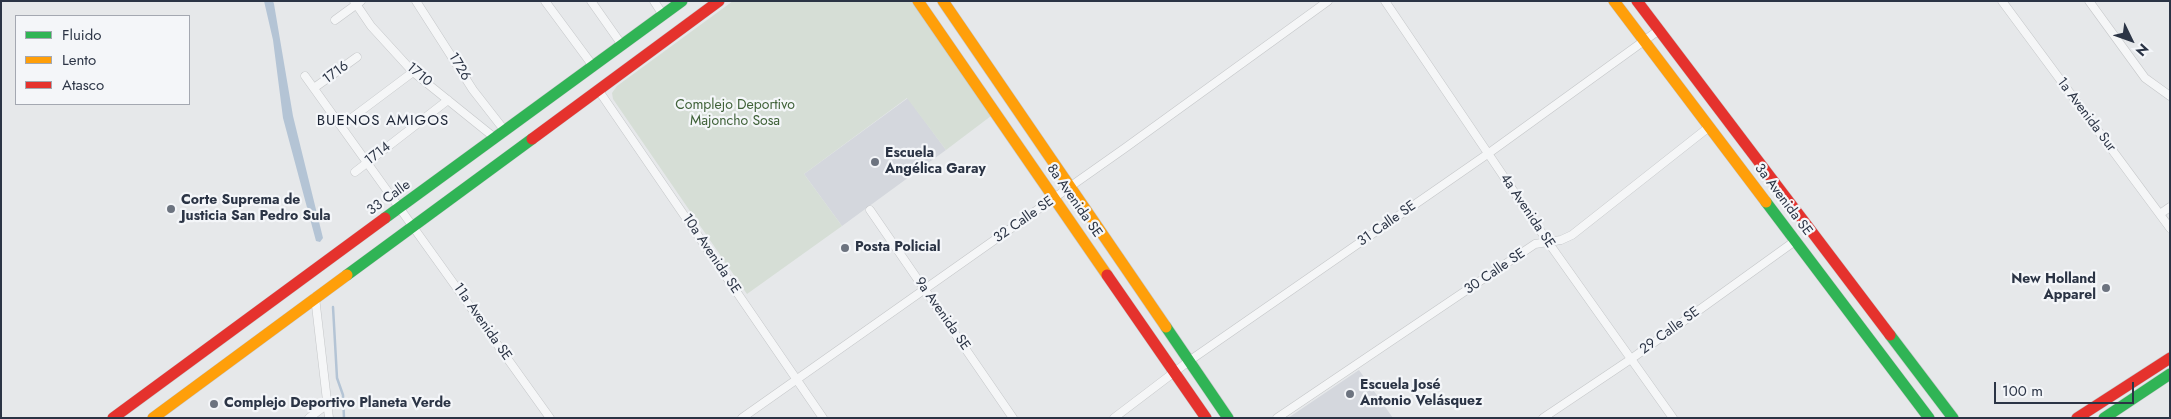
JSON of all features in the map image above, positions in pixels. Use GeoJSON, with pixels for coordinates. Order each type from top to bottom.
{"type":"FeatureCollection","features":[{"type":"Feature","properties":{"kind":"main road","name":"33 Calle"},"geometry":{"type":"LineString","coordinates":[[113,418],[682,1]]}},
{"type":"Feature","properties":{"kind":"main road"},"geometry":{"type":"LineString","coordinates":[[154,417],[719,1]]}},
{"type":"Feature","properties":{"kind":"main road","name":"8a Avenida SE"},"geometry":{"type":"LineString","coordinates":[[918,1],[1206,418]]}},
{"type":"Feature","properties":{"kind":"main road","name":"8a Avenida SE"},"geometry":{"type":"LineString","coordinates":[[943,1],[1228,418]]}},
{"type":"Feature","properties":{"kind":"main road","name":"3a Avenida SE"},"geometry":{"type":"LineString","coordinates":[[1614,1],[1930,418]]}},
{"type":"Feature","properties":{"kind":"main road","name":"3a Avenida SE"},"geometry":{"type":"LineString","coordinates":[[1637,1],[1953,418]]}},
{"type":"Feature","properties":{"kind":"main road"},"geometry":{"type":"LineString","coordinates":[[2077,418],[2170,358]]}},
{"type":"Feature","properties":{"kind":"main road"},"geometry":{"type":"LineString","coordinates":[[2104,418],[2170,374]]}},
{"type":"Feature","properties":{"kind":"street","name":"1726"},"geometry":{"type":"LineString","coordinates":[[416,1],[473,90],[505,131]]}},
{"type":"Feature","properties":{"kind":"street"},"geometry":{"type":"LineString","coordinates":[[545,1],[593,66]]}},
{"type":"Feature","properties":{"kind":"street"},"geometry":{"type":"LineString","coordinates":[[591,1],[622,45]]}},
{"type":"Feature","properties":{"kind":"street"},"geometry":{"type":"LineString","coordinates":[[654,1],[663,15]]}},
{"type":"Feature","properties":{"kind":"street","name":"32 Calle SE"},"geometry":{"type":"LineString","coordinates":[[742,418],[1070,187],[1328,1]]}},
{"type":"Feature","properties":{"kind":"street","name":"4a Avenida SE"},"geometry":{"type":"LineString","coordinates":[[1385,1],[1548,242],[1673,418]]}},
{"type":"Feature","properties":{"kind":"street","name":"1a Avenida Sur"},"geometry":{"type":"LineString","coordinates":[[2002,1],[2170,228]]}},
{"type":"Feature","properties":{"kind":"street"},"geometry":{"type":"LineString","coordinates":[[2089,1],[2145,78],[2170,96]]}},
{"type":"Feature","properties":{"kind":"street"},"geometry":{"type":"LineString","coordinates":[[335,20],[357,2]]}},
{"type":"Feature","properties":{"kind":"street","name":"1710"},"geometry":{"type":"LineString","coordinates":[[357,2],[371,26],[413,72],[495,138]]}},
{"type":"Feature","properties":{"kind":"street","name":"31 Calle SE"},"geometry":{"type":"LineString","coordinates":[[1114,418],[1189,361],[1488,153],[1659,30]]}},
{"type":"Feature","properties":{"kind":"street","name":"1716"},"geometry":{"type":"LineString","coordinates":[[314,88],[357,57]]}},
{"type":"Feature","properties":{"kind":"street"},"geometry":{"type":"LineString","coordinates":[[341,126],[413,72]]}},
{"type":"Feature","properties":{"kind":"street","name":"11a Avenida SE"},"geometry":{"type":"LineString","coordinates":[[305,76],[550,418]]}},
{"type":"Feature","properties":{"kind":"street","name":"10a Avenida SE"},"geometry":{"type":"LineString","coordinates":[[599,91],[823,418]]}},
{"type":"Feature","properties":{"kind":"street","name":"1714"},"geometry":{"type":"LineString","coordinates":[[356,172],[448,100]]}},
{"type":"Feature","properties":{"kind":"street","name":"30 Calle SE"},"geometry":{"type":"LineString","coordinates":[[1277,418],[1535,244],[1572,235],[1709,127]]}},
{"type":"Feature","properties":{"kind":"street"},"geometry":{"type":"LineString","coordinates":[[2160,214],[2170,207]]}},
{"type":"Feature","properties":{"kind":"street","name":"9a Avenida SE"},"geometry":{"type":"LineString","coordinates":[[870,210],[1013,418]]}},
{"type":"Feature","properties":{"kind":"street","name":"29 Calle SE"},"geometry":{"type":"LineString","coordinates":[[1543,418],[1631,359],[1795,241]]}},
{"type":"Feature","properties":{"kind":"street"},"geometry":{"type":"LineString","coordinates":[[315,297],[329,418]]}},
{"type":"Feature","properties":{"kind":"street"},"geometry":{"type":"LineString","coordinates":[[309,418],[326,405]]}},
{"type":"Feature","properties":{"kind":"shaded area","name":"Escuela Angélica Garay"},"geometry":{"type":"Polygon","coordinates":[[[908,98],[946,150],[842,226],[804,174],[908,98]]]}},
{"type":"Feature","properties":{"kind":"shaded area","name":"Escuela José Antonio Velásquez"},"geometry":{"type":"Polygon","coordinates":[[[1359,370],[1393,418],[1288,418],[1359,370]]]}},
{"type":"Feature","properties":{"kind":"green space","name":"Complejo Deportivo Majoncho Sosa"},"geometry":{"type":"Polygon","coordinates":[[[733,1],[912,1],[991,116],[946,150],[907,98],[804,174],[842,226],[747,294],[613,99],[612,93],[617,86],[733,1]]]}},
{"type":"Feature","properties":{"kind":"water"},"geometry":{"type":"Polygon","coordinates":[[[264,1],[273,1],[274,4],[293,116],[323,238],[320,242],[316,241],[283,118],[273,40],[264,1]]]}},
{"type":"Feature","properties":{"kind":"waterway"},"geometry":{"type":"LineString","coordinates":[[333,307],[337,378],[343,395],[344,418]]}},
{"type":"Feature","properties":{"kind":"traffic: fast"},"geometry":{"type":"LineString","coordinates":[[385,218],[682,1]]}},
{"type":"Feature","properties":{"kind":"traffic: fast"},"geometry":{"type":"LineString","coordinates":[[347,275],[532,139]]}},
{"type":"Feature","properties":{"kind":"traffic: fast"},"geometry":{"type":"LineString","coordinates":[[1766,202],[1929,418]]}},
{"type":"Feature","properties":{"kind":"traffic: fast"},"geometry":{"type":"LineString","coordinates":[[1166,327],[1228,418]]}},
{"type":"Feature","properties":{"kind":"traffic: fast"},"geometry":{"type":"LineString","coordinates":[[1890,335],[1953,418]]}},
{"type":"Feature","properties":{"kind":"traffic: fast"},"geometry":{"type":"LineString","coordinates":[[2104,418],[2170,374]]}},
{"type":"Feature","properties":{"kind":"traffic: slow"},"geometry":{"type":"LineString","coordinates":[[918,1],[1107,275]]}},
{"type":"Feature","properties":{"kind":"traffic: slow"},"geometry":{"type":"LineString","coordinates":[[943,1],[1166,327]]}},
{"type":"Feature","properties":{"kind":"traffic: slow"},"geometry":{"type":"LineString","coordinates":[[1614,1],[1766,202]]}},
{"type":"Feature","properties":{"kind":"traffic: slow"},"geometry":{"type":"LineString","coordinates":[[153,418],[347,275]]}},
{"type":"Feature","properties":{"kind":"traffic: jam"},"geometry":{"type":"LineString","coordinates":[[532,139],[719,1]]}},
{"type":"Feature","properties":{"kind":"traffic: jam"},"geometry":{"type":"LineString","coordinates":[[1637,1],[1890,335]]}},
{"type":"Feature","properties":{"kind":"traffic: jam"},"geometry":{"type":"LineString","coordinates":[[113,418],[385,218]]}},
{"type":"Feature","properties":{"kind":"traffic: jam"},"geometry":{"type":"LineString","coordinates":[[1107,275],[1206,418]]}},
{"type":"Feature","properties":{"kind":"traffic: jam"},"geometry":{"type":"LineString","coordinates":[[2077,418],[2170,358]]}},
{"type":"Feature","properties":{"kind":"place","name":"Escuela Angélica Garay"},"geometry":{"type":"Point","coordinates":[875,162]}},
{"type":"Feature","properties":{"kind":"place","name":"Corte Suprema de Justicia San Pedro Sula"},"geometry":{"type":"Point","coordinates":[171,209]}},
{"type":"Feature","properties":{"kind":"place","name":"Posta Policial"},"geometry":{"type":"Point","coordinates":[845,248]}},
{"type":"Feature","properties":{"kind":"place","name":"New Holland Apparel"},"geometry":{"type":"Point","coordinates":[2106,288]}},
{"type":"Feature","properties":{"kind":"place","name":"Escuela José Antonio Velásquez"},"geometry":{"type":"Point","coordinates":[1350,394]}},
{"type":"Feature","properties":{"kind":"place","name":"Complejo Deportivo Planeta Verde"},"geometry":{"type":"Point","coordinates":[214,404]}},
{"type":"Feature","properties":{"kind":"district","name":"BUENOS AMIGOS"},"geometry":{"type":"Point","coordinates":[383,121]}}]}
